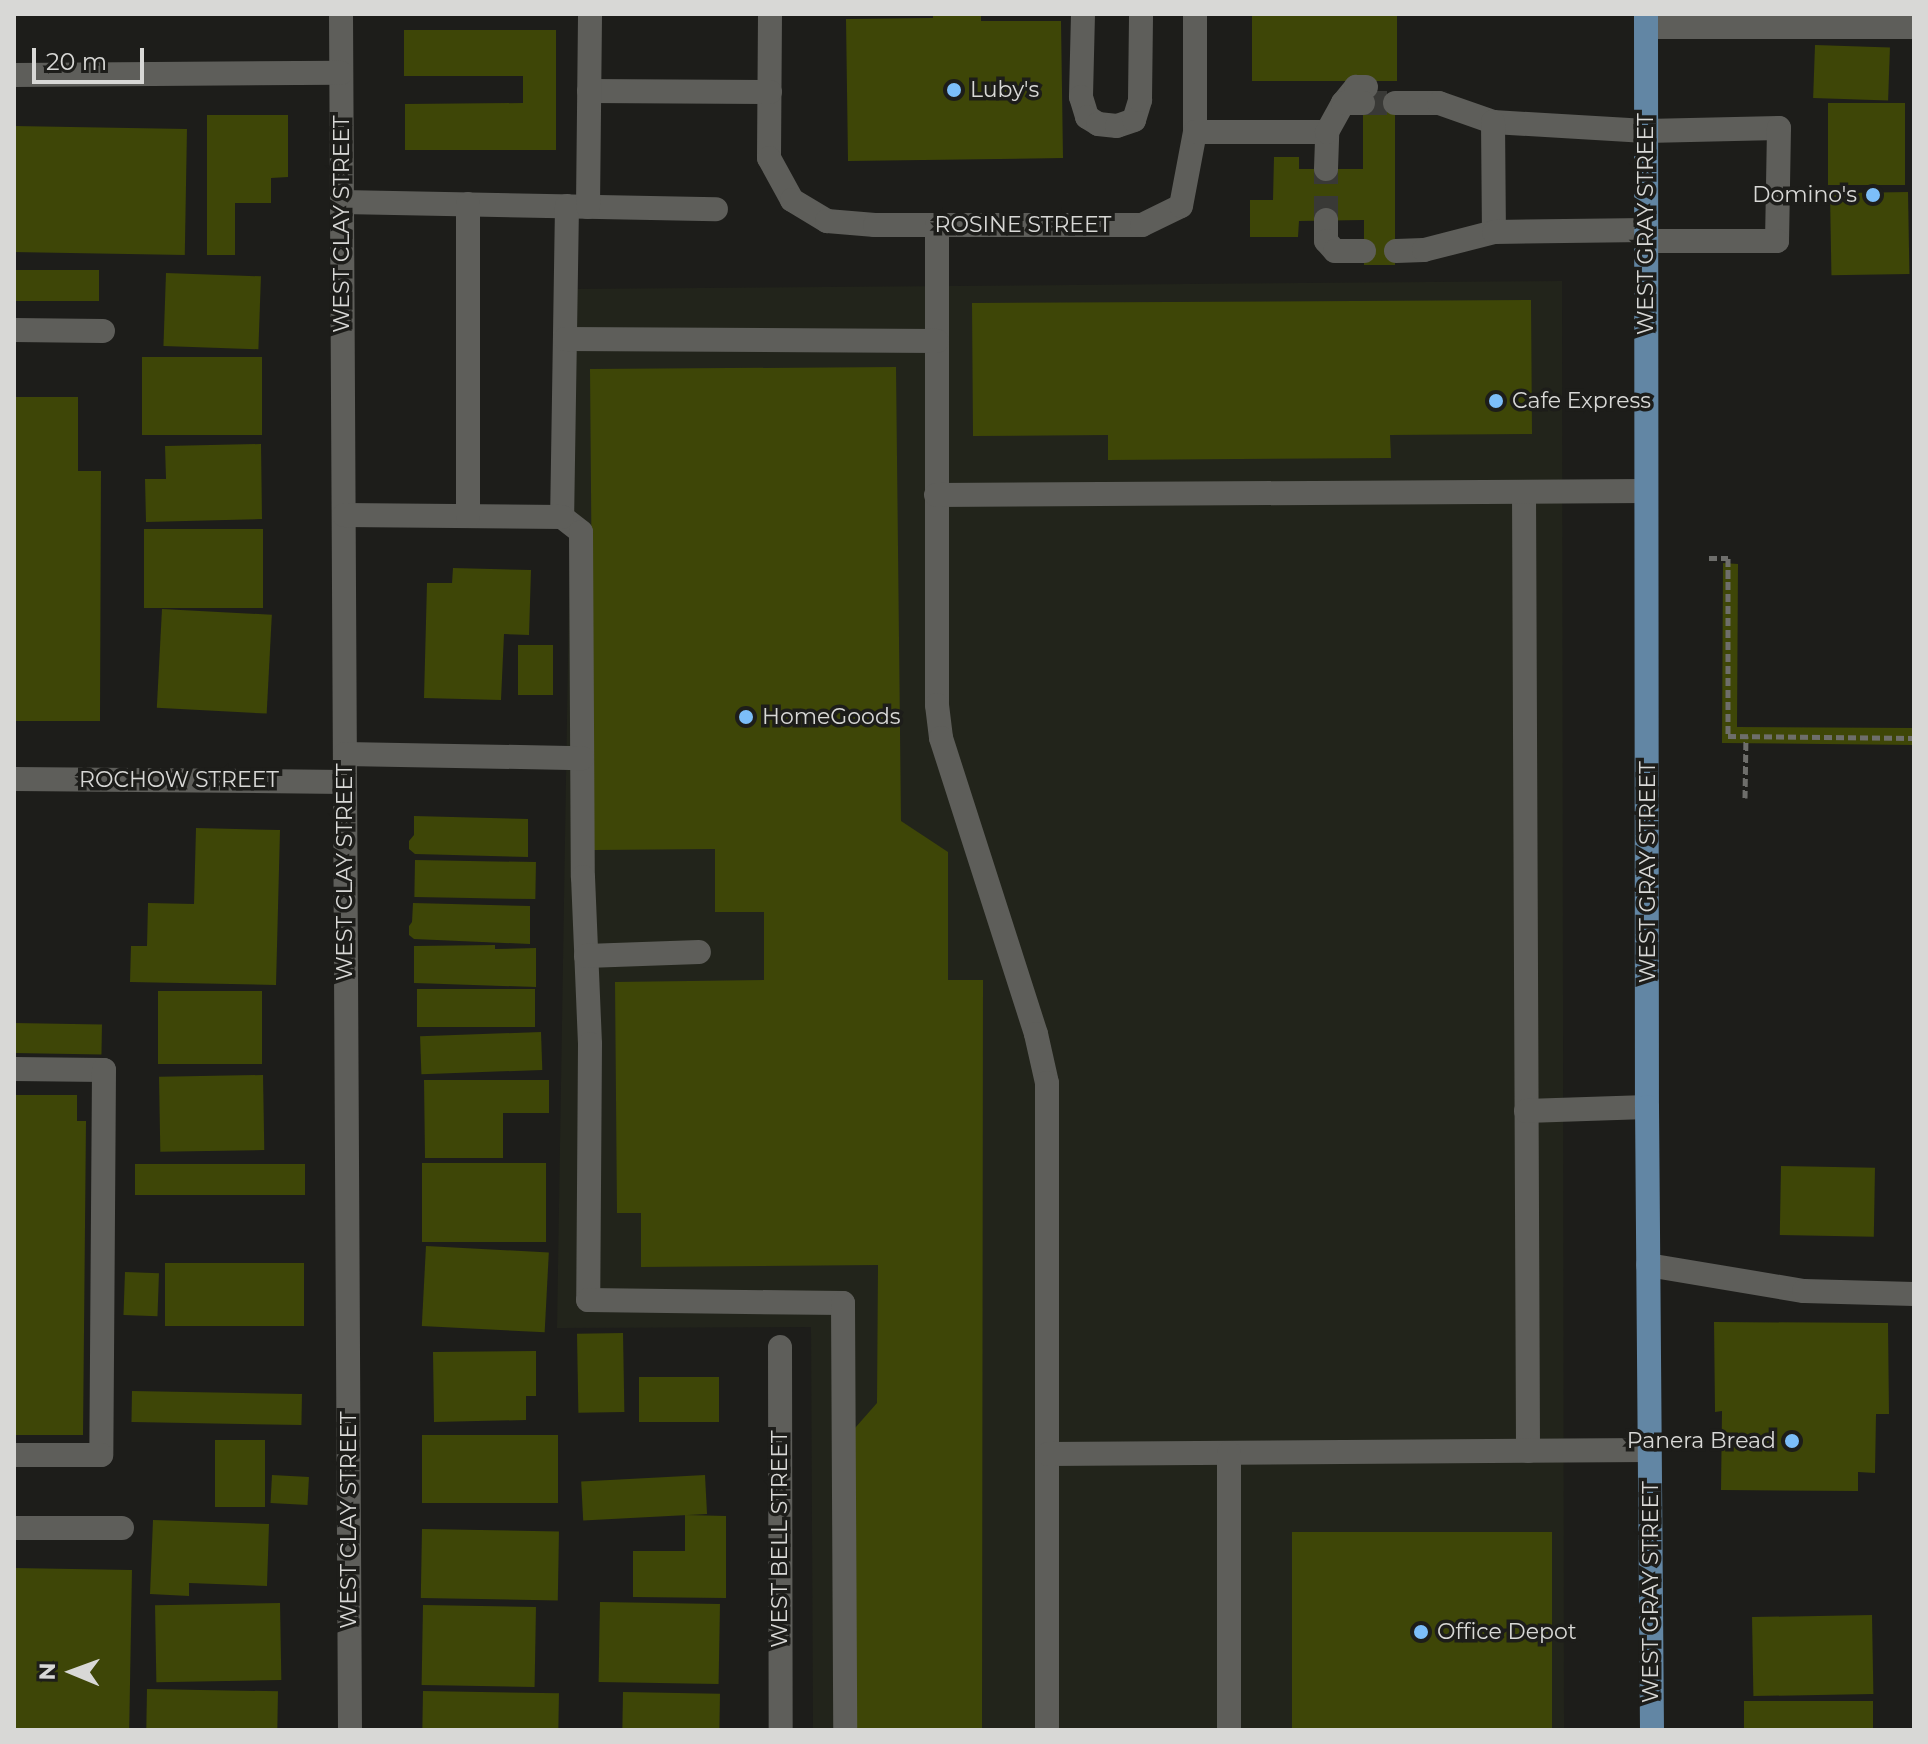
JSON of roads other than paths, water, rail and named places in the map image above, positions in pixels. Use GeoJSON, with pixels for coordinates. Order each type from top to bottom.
{"type":"FeatureCollection","features":[{"type":"Feature","properties":{"kind":"main road","name":"WEST GRAY STREET"},"geometry":{"type":"LineString","coordinates":[[1646,20],[1647,1107],[1652,1730]]}},
{"type":"Feature","properties":{"kind":"street","name":"WEST CLAY STREET"},"geometry":{"type":"LineString","coordinates":[[341,14],[350,1730]]}},
{"type":"Feature","properties":{"kind":"street"},"geometry":{"type":"LineString","coordinates":[[562,517],[565,339],[589,91],[590,14]]}},
{"type":"Feature","properties":{"kind":"street"},"geometry":{"type":"LineString","coordinates":[[589,91],[770,92],[770,14]]}},
{"type":"Feature","properties":{"kind":"street"},"geometry":{"type":"LineString","coordinates":[[1083,14],[1081,97],[1087,117],[1098,124],[1117,126],[1134,120],[1140,100],[1141,14]]}},
{"type":"Feature","properties":{"kind":"street"},"geometry":{"type":"LineString","coordinates":[[1195,14],[1195,132],[1327,132]]}},
{"type":"Feature","properties":{"kind":"street"},"geometry":{"type":"LineString","coordinates":[[1646,20],[1914,27]]}},
{"type":"Feature","properties":{"kind":"street"},"geometry":{"type":"LineString","coordinates":[[14,75],[341,73]]}},
{"type":"Feature","properties":{"kind":"street","name":"ROSINE STREET"},"geometry":{"type":"LineString","coordinates":[[770,92],[769,158],[792,200],[827,221],[937,225],[1142,225],[1181,206],[1195,132]]}},
{"type":"Feature","properties":{"kind":"street"},"geometry":{"type":"LineString","coordinates":[[1395,95],[1439,103],[1493,122],[1646,131],[1779,128],[1777,241],[1494,232],[1424,250],[1396,251]]}},
{"type":"Feature","properties":{"kind":"street"},"geometry":{"type":"LineString","coordinates":[[1326,169],[1327,132],[1357,98]]}},
{"type":"Feature","properties":{"kind":"street"},"geometry":{"type":"LineString","coordinates":[[1493,122],[1494,232]]}},
{"type":"Feature","properties":{"kind":"street"},"geometry":{"type":"LineString","coordinates":[[342,202],[716,209]]}},
{"type":"Feature","properties":{"kind":"street"},"geometry":{"type":"LineString","coordinates":[[468,204],[468,516]]}},
{"type":"Feature","properties":{"kind":"street"},"geometry":{"type":"LineString","coordinates":[[1326,220],[1326,241],[1335,251],[1364,251]]}},
{"type":"Feature","properties":{"kind":"street"},"geometry":{"type":"LineString","coordinates":[[937,225],[937,705],[941,738],[1039,1045],[1047,1083],[1047,1730]]}},
{"type":"Feature","properties":{"kind":"street"},"geometry":{"type":"LineString","coordinates":[[14,330],[103,331]]}},
{"type":"Feature","properties":{"kind":"street"},"geometry":{"type":"LineString","coordinates":[[565,339],[937,341]]}},
{"type":"Feature","properties":{"kind":"street"},"geometry":{"type":"LineString","coordinates":[[936,495],[1645,491]]}},
{"type":"Feature","properties":{"kind":"street"},"geometry":{"type":"LineString","coordinates":[[1524,492],[1528,1451]]}},
{"type":"Feature","properties":{"kind":"street"},"geometry":{"type":"LineString","coordinates":[[344,515],[562,517],[581,532],[582,758],[590,1044],[588,1300],[843,1303],[845,1730]]}},
{"type":"Feature","properties":{"kind":"street"},"geometry":{"type":"LineString","coordinates":[[345,754],[582,758]]}},
{"type":"Feature","properties":{"kind":"street","name":"ROCHOW STREET"},"geometry":{"type":"LineString","coordinates":[[14,779],[345,782]]}},
{"type":"Feature","properties":{"kind":"street"},"geometry":{"type":"LineString","coordinates":[[586,956],[699,952]]}},
{"type":"Feature","properties":{"kind":"street"},"geometry":{"type":"LineString","coordinates":[[14,1069],[104,1070],[101,1455],[14,1455]]}},
{"type":"Feature","properties":{"kind":"street"},"geometry":{"type":"LineString","coordinates":[[1526,1111],[1647,1107]]}},
{"type":"Feature","properties":{"kind":"street"},"geometry":{"type":"LineString","coordinates":[[1648,1265],[1804,1291],[1914,1294]]}},
{"type":"Feature","properties":{"kind":"street","name":"WEST BELL STREET"},"geometry":{"type":"LineString","coordinates":[[780,1347],[781,1730]]}},
{"type":"Feature","properties":{"kind":"street"},"geometry":{"type":"LineString","coordinates":[[1048,1454],[1649,1450]]}},
{"type":"Feature","properties":{"kind":"street"},"geometry":{"type":"LineString","coordinates":[[1229,1453],[1229,1730]]}},
{"type":"Feature","properties":{"kind":"street"},"geometry":{"type":"LineString","coordinates":[[14,1528],[122,1528]]}},
{"type":"Feature","properties":{"kind":"tunnel"},"geometry":{"type":"LineString","coordinates":[[1363,103],[1395,103]]}},
{"type":"Feature","properties":{"kind":"tunnel"},"geometry":{"type":"LineString","coordinates":[[1326,169],[1326,220]]}},
{"type":"Feature","properties":{"kind":"place","name":"Luby's"},"geometry":{"type":"Point","coordinates":[954,90]}},
{"type":"Feature","properties":{"kind":"place","name":"Domino's"},"geometry":{"type":"Point","coordinates":[1873,195]}},
{"type":"Feature","properties":{"kind":"place","name":"Cafe Express"},"geometry":{"type":"Point","coordinates":[1496,401]}},
{"type":"Feature","properties":{"kind":"place","name":"HomeGoods"},"geometry":{"type":"Point","coordinates":[746,717]}},
{"type":"Feature","properties":{"kind":"place","name":"Panera Bread"},"geometry":{"type":"Point","coordinates":[1792,1441]}},
{"type":"Feature","properties":{"kind":"place","name":"Office Depot"},"geometry":{"type":"Point","coordinates":[1421,1632]}}]}
